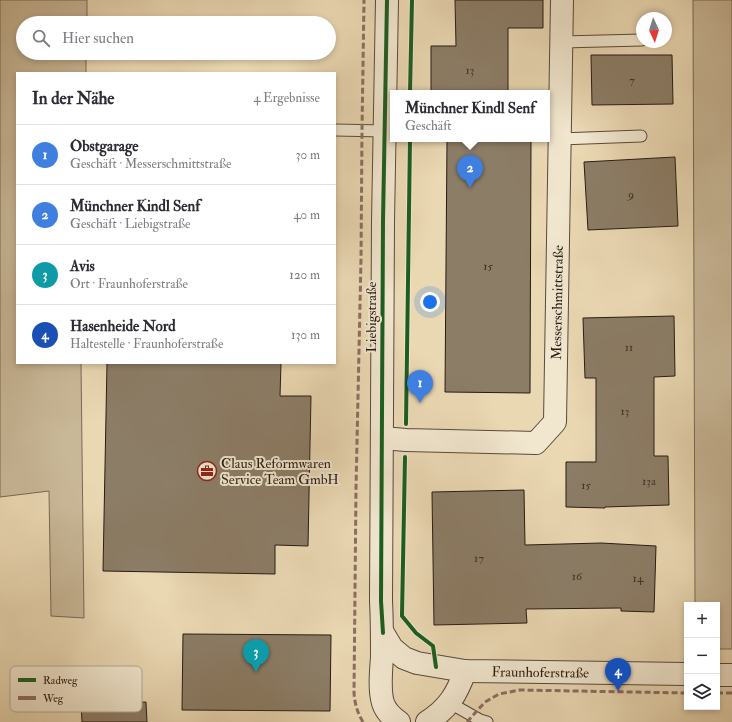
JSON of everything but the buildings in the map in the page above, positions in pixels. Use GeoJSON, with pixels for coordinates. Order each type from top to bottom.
{"type":"FeatureCollection","features":[{"type":"Feature","properties":{"kind":"street","name":"Liebigstraße"},"geometry":{"type":"LineString","coordinates":[[382,633],[382,229],[387,0]]}},
{"type":"Feature","properties":{"kind":"street","name":"Messerschmittstraße"},"geometry":{"type":"LineString","coordinates":[[382,438],[406,440],[536,443],[555,422],[562,0]]}},
{"type":"Feature","properties":{"kind":"street","name":"Fraunhoferstraße"},"geometry":{"type":"LineString","coordinates":[[382,633],[392,648],[404,658],[417,663],[465,671],[684,674]]}},
{"type":"Feature","properties":{"kind":"street"},"geometry":{"type":"LineString","coordinates":[[382,633],[382,703],[391,716],[399,722]]}},
{"type":"Feature","properties":{"kind":"street"},"geometry":{"type":"LineString","coordinates":[[427,722],[434,718],[450,703],[459,688],[465,671]]}},
{"type":"Feature","properties":{"kind":"street"},"geometry":{"type":"LineString","coordinates":[[720,675],[732,675]]}},
{"type":"Feature","properties":{"kind":"lane"},"geometry":{"type":"LineString","coordinates":[[562,42],[636,40]]}},
{"type":"Feature","properties":{"kind":"lane"},"geometry":{"type":"LineString","coordinates":[[336,130],[385,131]]}},
{"type":"Feature","properties":{"kind":"lane"},"geometry":{"type":"LineString","coordinates":[[560,138],[641,136]]}},
{"type":"Feature","properties":{"kind":"lane"},"geometry":{"type":"LineString","coordinates":[[450,703],[480,720],[487,722]]}},
{"type":"Feature","properties":{"kind":"shaded area"},"geometry":{"type":"Polygon","coordinates":[[[0,0],[87,0],[87,16],[16,16],[16,60],[86,60],[86,72],[16,72],[16,364],[81,364],[84,618],[51,616],[49,491],[0,497],[0,0]]]}},
{"type":"Feature","properties":{"kind":"shaded area"},"geometry":{"type":"Polygon","coordinates":[[[693,0],[732,0],[732,649],[720,649],[720,602],[695,602],[693,0]]]}},
{"type":"Feature","properties":{"kind":"marked path"},"geometry":{"type":"LineString","coordinates":[[363,722],[359,715],[354,693],[364,0]]}},
{"type":"Feature","properties":{"kind":"marked path"},"geometry":{"type":"LineString","coordinates":[[467,722],[485,702],[499,694],[520,690],[684,693]]}},
{"type":"Feature","properties":{"kind":"marked path"},"geometry":{"type":"LineString","coordinates":[[720,693],[732,693]]}},
{"type":"Feature","properties":{"kind":"cycle path"},"geometry":{"type":"LineString","coordinates":[[383,633],[381,601],[383,221],[387,0]]}},
{"type":"Feature","properties":{"kind":"cycle path"},"geometry":{"type":"LineString","coordinates":[[410,90],[412,0]]}},
{"type":"Feature","properties":{"kind":"cycle path"},"geometry":{"type":"LineString","coordinates":[[406,424],[410,142]]}},
{"type":"Feature","properties":{"kind":"cycle path"},"geometry":{"type":"LineString","coordinates":[[405,457],[402,616],[416,633],[433,646],[436,667]]}},
{"type":"Feature","properties":{"kind":"place","name":"Münchner Kindl Senf"},"geometry":{"type":"Point","coordinates":[470,188]}},
{"type":"Feature","properties":{"kind":"place","name":"Obstgarage"},"geometry":{"type":"Point","coordinates":[420,403]}},
{"type":"Feature","properties":{"kind":"place","name":"Claus Reformwaren Service Team GmbH"},"geometry":{"type":"Point","coordinates":[207,471]}},
{"type":"Feature","properties":{"kind":"place","name":"Avis"},"geometry":{"type":"Point","coordinates":[256,672]}},
{"type":"Feature","properties":{"kind":"place","name":"Hasenheide Nord"},"geometry":{"type":"Point","coordinates":[618,691]}}]}
